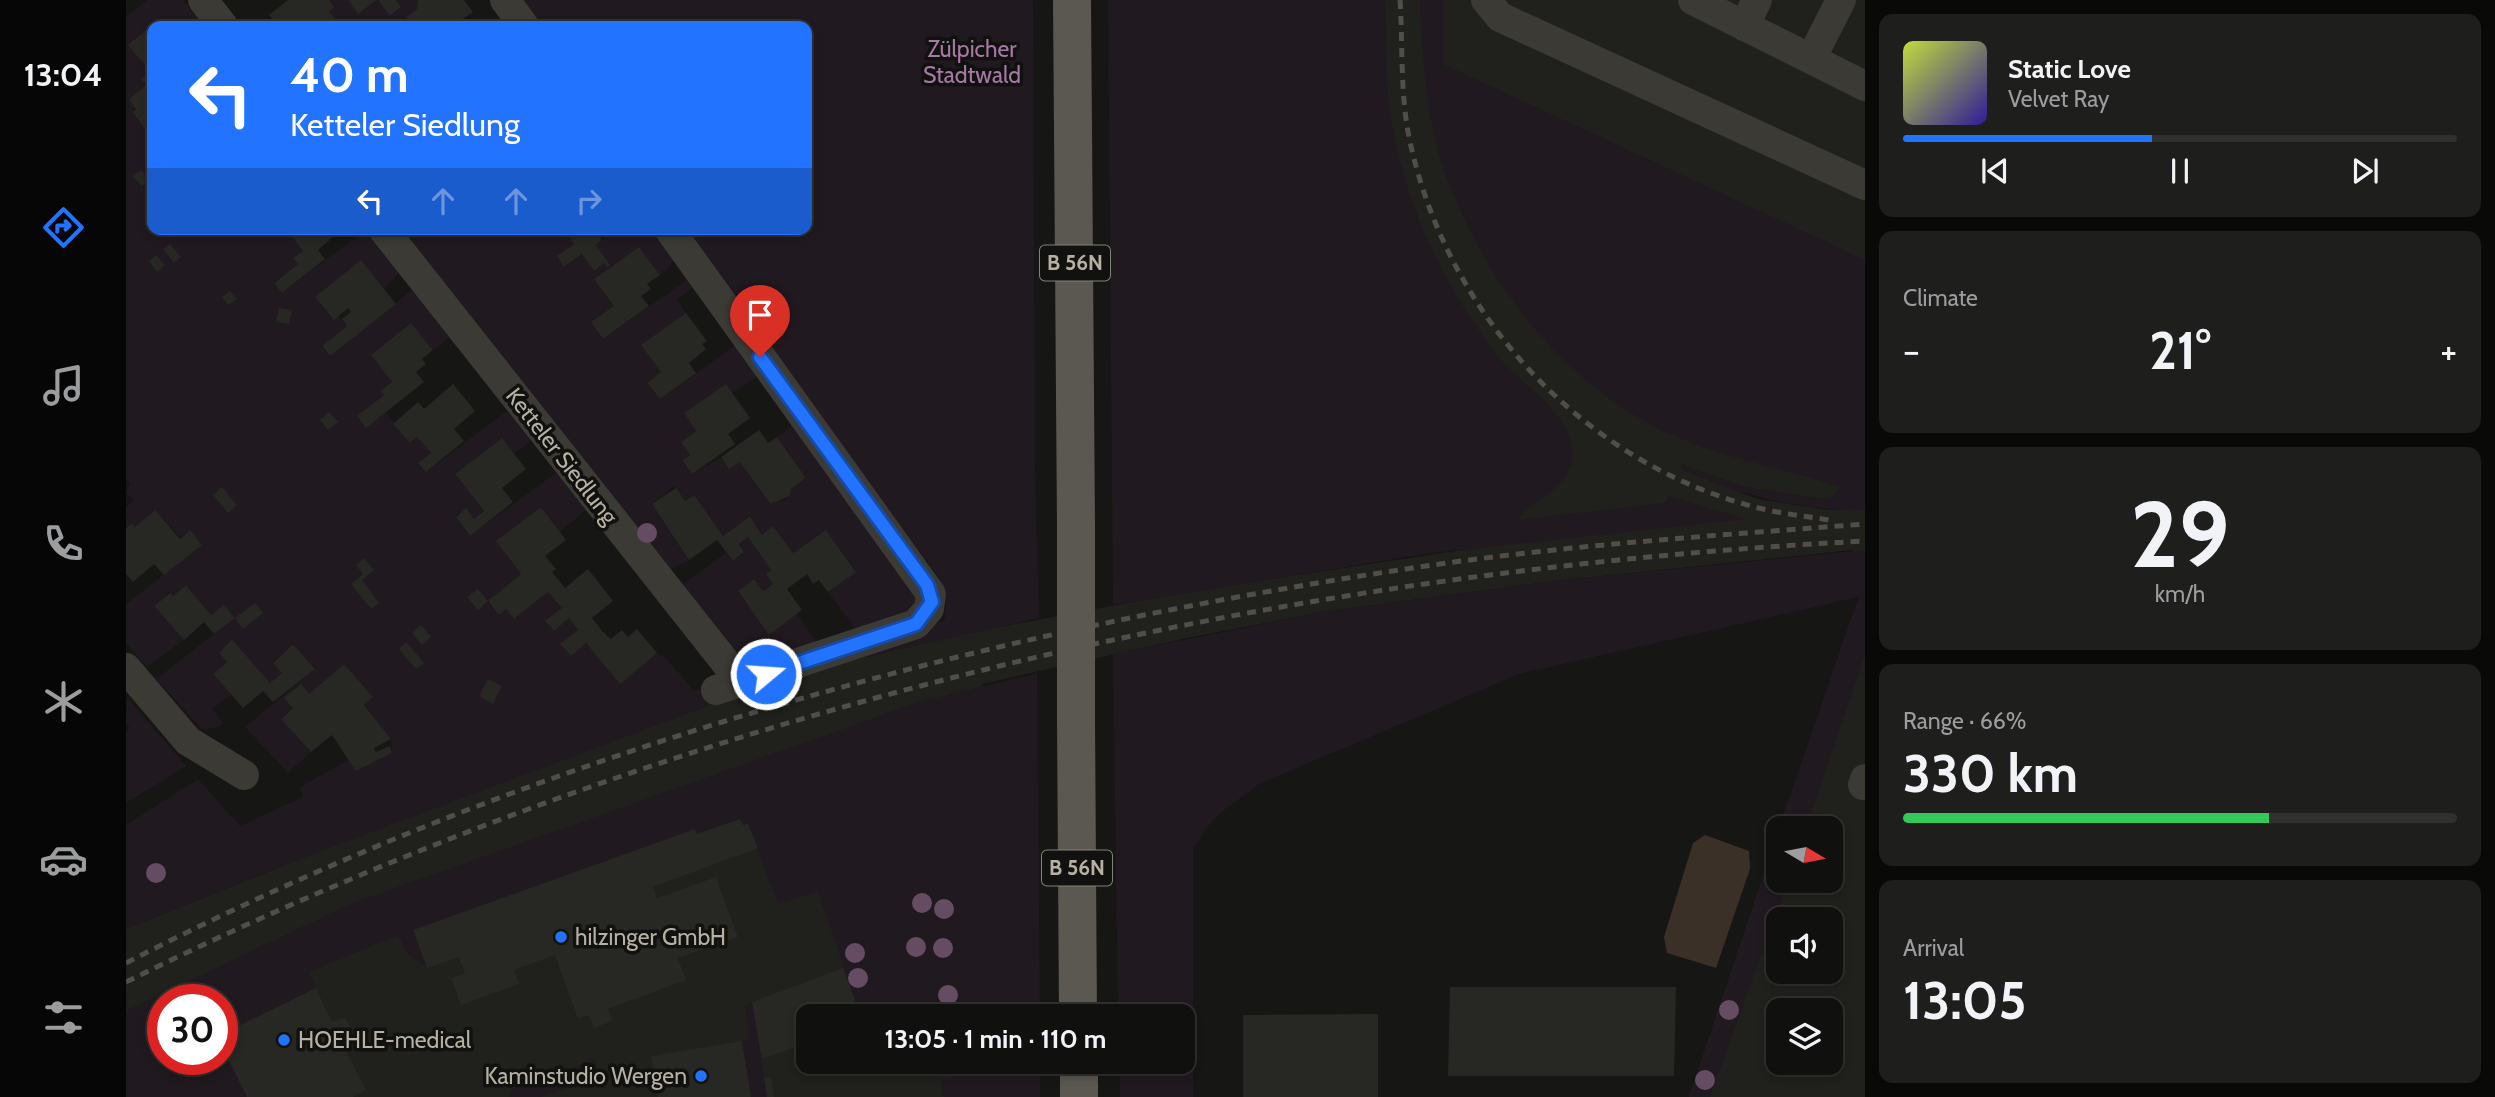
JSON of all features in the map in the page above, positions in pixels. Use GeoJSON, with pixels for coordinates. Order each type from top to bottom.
{"type":"FeatureCollection","features":[{"type":"Feature","properties":{"kind":"main road","name":"B 56N"},"geometry":{"type":"LineString","coordinates":[[1073,0],[1078,1004]]}},
{"type":"Feature","properties":{"kind":"main road"},"geometry":{"type":"LineString","coordinates":[[1079,1074],[1079,1097]]}},
{"type":"Feature","properties":{"kind":"street"},"geometry":{"type":"LineString","coordinates":[[203,0],[219,21]]}},
{"type":"Feature","properties":{"kind":"street"},"geometry":{"type":"LineString","coordinates":[[505,0],[520,21]]}},
{"type":"Feature","properties":{"kind":"street"},"geometry":{"type":"LineString","coordinates":[[1486,0],[1500,17],[1865,185]]}},
{"type":"Feature","properties":{"kind":"street"},"geometry":{"type":"LineString","coordinates":[[1693,0],[1751,13],[1811,60],[1865,86]]}},
{"type":"Feature","properties":{"kind":"street"},"geometry":{"type":"LineString","coordinates":[[1811,60],[1841,0]]}},
{"type":"Feature","properties":{"kind":"street"},"geometry":{"type":"LineString","coordinates":[[1860,0],[1865,2]]}},
{"type":"Feature","properties":{"kind":"street","name":"Ketteler Siedlung"},"geometry":{"type":"LineString","coordinates":[[388,235],[729,686],[916,624],[929,609],[931,594],[673,235]]}},
{"type":"Feature","properties":{"kind":"street"},"geometry":{"type":"LineString","coordinates":[[126,668],[188,741],[244,775]]}},
{"type":"Feature","properties":{"kind":"shaded area"},"geometry":{"type":"Polygon","coordinates":[[[1178,0],[1865,0],[1865,484],[1829,500],[1744,487],[1683,465],[1681,469],[1758,499],[1829,510],[1865,508],[1865,1097],[1689,1097],[1766,867],[1766,893],[1843,893],[1843,816],[1783,816],[1859,596],[1852,550],[1554,581],[1323,612],[1187,638],[982,684],[982,1004],[796,1004],[796,1074],[982,1074],[981,1097],[126,1097],[126,929],[530,766],[826,666],[962,634],[1186,592],[1521,541],[1666,503],[1333,546],[1178,0]]]}},
{"type":"Feature","properties":{"kind":"shaded area"},"geometry":{"type":"Polygon","coordinates":[[[1705,835],[1749,851],[1750,869],[1716,968],[1667,953],[1664,937],[1693,843],[1705,835]]]}},
{"type":"Feature","properties":{"kind":"green space"},"geometry":{"type":"Polygon","coordinates":[[[147,0],[183,0],[200,21],[147,21],[147,30],[129,45],[147,67],[147,74],[141,79],[146,85],[129,99],[136,108],[132,113],[147,129],[147,235],[291,235],[303,251],[298,264],[274,282],[282,293],[358,235],[369,235],[400,272],[384,288],[315,297],[333,319],[339,316],[347,326],[322,347],[330,356],[412,290],[450,337],[433,350],[411,323],[371,355],[392,382],[381,391],[384,395],[357,417],[366,427],[386,412],[410,443],[417,437],[431,453],[418,463],[426,472],[507,411],[533,439],[514,454],[502,438],[455,474],[484,511],[474,519],[466,509],[456,516],[469,536],[556,473],[587,509],[560,532],[541,507],[497,541],[521,574],[488,602],[499,615],[506,609],[514,619],[548,592],[562,608],[546,622],[554,631],[569,618],[578,630],[561,644],[571,655],[586,643],[620,683],[657,653],[667,659],[694,691],[713,684],[718,702],[276,868],[126,929],[126,825],[198,779],[240,826],[303,797],[300,787],[350,759],[356,771],[392,753],[391,739],[364,705],[373,697],[344,664],[281,718],[311,752],[288,773],[245,727],[315,669],[293,644],[273,662],[282,673],[270,683],[232,639],[219,653],[227,662],[213,674],[231,695],[212,709],[223,723],[216,728],[202,729],[156,679],[235,618],[224,605],[211,615],[186,585],[173,596],[169,593],[154,606],[184,640],[147,667],[126,643],[126,604],[202,545],[190,531],[180,537],[155,510],[135,527],[132,523],[126,528],[126,507],[134,501],[126,492],[130,483],[126,479],[126,17],[147,0]]]}},
{"type":"Feature","properties":{"kind":"green space"},"geometry":{"type":"Polygon","coordinates":[[[329,0],[348,0],[358,14],[378,0],[390,16],[401,7],[396,0],[418,0],[417,9],[407,17],[410,21],[336,21],[329,11],[329,0]]]}},
{"type":"Feature","properties":{"kind":"green space","name":"Zülpicher Stadtwald"},"geometry":{"type":"Polygon","coordinates":[[[514,0],[1033,0],[1035,464],[1039,618],[826,666],[944,621],[946,603],[942,588],[938,576],[682,235],[812,235],[812,21],[529,21],[514,0]]]}},
{"type":"Feature","properties":{"kind":"green space"},"geometry":{"type":"Polygon","coordinates":[[[1108,0],[1385,0],[1386,70],[1395,140],[1410,195],[1431,249],[1458,299],[1480,332],[1508,368],[1552,410],[1568,434],[1572,448],[1572,461],[1562,481],[1517,520],[1666,503],[1669,496],[1746,519],[1431,553],[1113,605],[1108,0]]]}},
{"type":"Feature","properties":{"kind":"green space"},"geometry":{"type":"Polygon","coordinates":[[[1420,0],[1443,0],[1443,64],[1865,260],[1865,510],[1816,507],[1771,500],[1681,469],[1683,465],[1744,487],[1829,500],[1841,487],[1693,443],[1635,416],[1567,363],[1537,331],[1486,260],[1466,222],[1441,161],[1427,93],[1420,0]]]}},
{"type":"Feature","properties":{"kind":"green space"},"geometry":{"type":"Polygon","coordinates":[[[406,235],[574,235],[570,238],[574,244],[557,256],[565,267],[609,235],[660,235],[675,257],[669,268],[660,275],[639,247],[594,279],[614,306],[592,322],[603,339],[690,278],[696,285],[677,299],[686,313],[642,345],[661,372],[647,383],[660,399],[737,344],[760,375],[732,393],[684,413],[696,431],[681,442],[690,455],[682,461],[692,474],[721,457],[729,469],[740,462],[769,504],[776,499],[784,501],[790,496],[791,489],[806,478],[777,437],[795,424],[921,600],[917,616],[860,635],[828,592],[856,571],[826,530],[793,553],[774,527],[763,534],[750,516],[723,536],[694,495],[685,501],[674,486],[652,504],[689,560],[668,570],[406,235]]]}},
{"type":"Feature","properties":{"kind":"green space"},"geometry":{"type":"Polygon","coordinates":[[[748,537],[771,570],[766,574],[773,584],[763,591],[754,579],[738,592],[769,634],[797,614],[821,648],[749,671],[680,586],[726,553],[733,561],[745,552],[739,544],[748,537]]]}},
{"type":"Feature","properties":{"kind":"green space"},"geometry":{"type":"Polygon","coordinates":[[[1865,550],[1865,655],[1810,816],[1783,816],[1859,597],[1519,674],[1259,784],[1215,817],[1193,848],[1193,1004],[1118,1004],[1113,654],[1323,612],[1554,581],[1865,550]]]}},
{"type":"Feature","properties":{"kind":"green space"},"geometry":{"type":"Polygon","coordinates":[[[1037,673],[1040,1004],[857,1004],[818,891],[778,904],[748,824],[743,825],[739,819],[697,834],[695,829],[414,930],[427,968],[407,953],[398,935],[309,972],[316,988],[238,1026],[238,984],[183,984],[353,903],[919,702],[1037,673]]]}},
{"type":"Feature","properties":{"kind":"green space"},"geometry":{"type":"Polygon","coordinates":[[[127,697],[186,766],[126,803],[126,732],[130,728],[126,723],[127,697]]]}},
{"type":"Feature","properties":{"kind":"green space"},"geometry":{"type":"Polygon","coordinates":[[[1766,867],[1766,893],[1783,893],[1778,907],[1766,907],[1766,941],[1710,1097],[1689,1097],[1766,867]]]}},
{"type":"Feature","properties":{"kind":"green space"},"geometry":{"type":"Polygon","coordinates":[[[147,1001],[147,1075],[236,1075],[247,1097],[126,1097],[126,1011],[147,1001]]]}},
{"type":"Feature","properties":{"kind":"green space"},"geometry":{"type":"Polygon","coordinates":[[[752,1002],[767,1097],[751,1097],[742,1041],[749,1038],[745,1005],[752,1002]]]}},
{"type":"Feature","properties":{"kind":"green space"},"geometry":{"type":"Polygon","coordinates":[[[595,1060],[598,1078],[541,1097],[509,1097],[512,1090],[595,1060]]]}},
{"type":"Feature","properties":{"kind":"green space"},"geometry":{"type":"Polygon","coordinates":[[[953,1074],[1040,1074],[1040,1097],[944,1097],[940,1080],[953,1079],[953,1074]]]}},
{"type":"Feature","properties":{"kind":"green space"},"geometry":{"type":"Polygon","coordinates":[[[1119,1074],[1193,1074],[1193,1097],[1120,1097],[1119,1074]]]}},
{"type":"Feature","properties":{"kind":"building"},"geometry":{"type":"Polygon","coordinates":[[[288,0],[329,0],[334,7],[329,11],[336,21],[274,21],[269,15],[288,0]]]}},
{"type":"Feature","properties":{"kind":"building"},"geometry":{"type":"Polygon","coordinates":[[[348,0],[377,0],[358,14],[348,0]]]}},
{"type":"Feature","properties":{"kind":"building"},"geometry":{"type":"Polygon","coordinates":[[[378,0],[396,0],[401,7],[390,16],[378,0]]]}},
{"type":"Feature","properties":{"kind":"building"},"geometry":{"type":"Polygon","coordinates":[[[418,0],[464,0],[473,12],[460,21],[409,21],[406,17],[417,9],[418,0]]]}},
{"type":"Feature","properties":{"kind":"building"},"geometry":{"type":"Polygon","coordinates":[[[147,30],[147,67],[128,45],[147,30]]]}},
{"type":"Feature","properties":{"kind":"building"},"geometry":{"type":"Polygon","coordinates":[[[147,74],[146,130],[132,112],[136,109],[129,99],[146,85],[141,79],[147,74]]]}},
{"type":"Feature","properties":{"kind":"building"},"geometry":{"type":"Polygon","coordinates":[[[141,170],[147,182],[142,186],[133,176],[141,170]]]}},
{"type":"Feature","properties":{"kind":"building"},"geometry":{"type":"Polygon","coordinates":[[[291,235],[329,235],[332,238],[318,250],[325,259],[282,293],[274,283],[298,264],[293,258],[303,251],[291,235]]]}},
{"type":"Feature","properties":{"kind":"building"},"geometry":{"type":"Polygon","coordinates":[[[573,235],[599,235],[602,240],[596,245],[610,265],[607,267],[604,263],[594,271],[582,254],[564,267],[557,256],[574,244],[570,238],[573,235]]]}},
{"type":"Feature","properties":{"kind":"building"},"geometry":{"type":"Polygon","coordinates":[[[170,244],[181,257],[174,263],[163,249],[170,244]]]}},
{"type":"Feature","properties":{"kind":"building"},"geometry":{"type":"Polygon","coordinates":[[[639,247],[660,275],[647,284],[651,289],[641,296],[649,306],[603,339],[591,322],[614,306],[594,279],[639,247]]]}},
{"type":"Feature","properties":{"kind":"building"},"geometry":{"type":"Polygon","coordinates":[[[156,255],[165,265],[157,272],[149,261],[156,255]]]}},
{"type":"Feature","properties":{"kind":"building"},"geometry":{"type":"Polygon","coordinates":[[[361,260],[396,304],[330,356],[322,346],[347,326],[342,319],[351,312],[348,308],[334,320],[315,297],[361,260]]]}},
{"type":"Feature","properties":{"kind":"building"},"geometry":{"type":"Polygon","coordinates":[[[230,291],[237,299],[228,305],[222,297],[230,291]]]}},
{"type":"Feature","properties":{"kind":"building"},"geometry":{"type":"Polygon","coordinates":[[[279,308],[292,310],[289,324],[276,322],[279,308]]]}},
{"type":"Feature","properties":{"kind":"building"},"geometry":{"type":"Polygon","coordinates":[[[686,313],[707,341],[702,344],[706,349],[689,363],[696,373],[660,399],[647,383],[661,372],[641,345],[686,313]]]}},
{"type":"Feature","properties":{"kind":"building"},"geometry":{"type":"Polygon","coordinates":[[[411,323],[433,350],[422,359],[426,364],[416,372],[424,382],[366,428],[357,416],[384,395],[380,391],[392,382],[371,355],[411,323]]]}},
{"type":"Feature","properties":{"kind":"building"},"geometry":{"type":"Polygon","coordinates":[[[453,384],[475,411],[454,429],[464,441],[426,472],[418,463],[431,453],[417,437],[410,443],[393,424],[418,402],[424,409],[453,384]]]}},
{"type":"Feature","properties":{"kind":"building"},"geometry":{"type":"Polygon","coordinates":[[[726,384],[750,418],[728,434],[735,444],[692,474],[682,460],[690,455],[681,442],[696,431],[684,413],[726,384]]]}},
{"type":"Feature","properties":{"kind":"building"},"geometry":{"type":"Polygon","coordinates":[[[329,412],[338,422],[328,430],[320,420],[329,412]]]}},
{"type":"Feature","properties":{"kind":"building"},"geometry":{"type":"Polygon","coordinates":[[[759,430],[768,443],[777,437],[806,478],[791,489],[790,496],[770,504],[740,462],[729,469],[721,457],[759,430]]]}},
{"type":"Feature","properties":{"kind":"building"},"geometry":{"type":"Polygon","coordinates":[[[502,438],[526,469],[502,488],[513,502],[470,536],[456,517],[466,508],[474,519],[484,511],[455,474],[502,438]]]}},
{"type":"Feature","properties":{"kind":"building"},"geometry":{"type":"Polygon","coordinates":[[[222,487],[237,505],[228,513],[213,495],[222,487]]]}},
{"type":"Feature","properties":{"kind":"building"},"geometry":{"type":"Polygon","coordinates":[[[676,488],[685,501],[694,495],[723,536],[750,516],[762,535],[773,526],[793,553],[826,530],[856,572],[828,592],[819,580],[813,584],[807,574],[787,589],[802,610],[769,635],[738,591],[754,579],[763,591],[773,584],[766,574],[771,570],[748,537],[739,544],[744,552],[733,561],[717,540],[689,560],[652,504],[676,488]]]}},
{"type":"Feature","properties":{"kind":"building"},"geometry":{"type":"Polygon","coordinates":[[[541,507],[566,540],[545,556],[556,569],[552,572],[565,588],[588,569],[613,601],[592,618],[602,631],[611,639],[622,630],[628,637],[637,629],[657,653],[620,684],[586,643],[571,656],[560,644],[578,630],[569,618],[554,631],[545,621],[562,608],[548,592],[514,619],[506,609],[499,615],[488,601],[521,574],[496,541],[541,507]]]}},
{"type":"Feature","properties":{"kind":"building"},"geometry":{"type":"Polygon","coordinates":[[[155,510],[180,539],[190,530],[202,545],[164,575],[154,564],[133,582],[126,574],[126,528],[132,523],[135,527],[155,510]]]}},
{"type":"Feature","properties":{"kind":"building"},"geometry":{"type":"Polygon","coordinates":[[[364,558],[374,570],[362,580],[379,603],[371,609],[351,584],[363,574],[356,565],[364,558]]]}},
{"type":"Feature","properties":{"kind":"building"},"geometry":{"type":"Polygon","coordinates":[[[186,585],[211,615],[224,605],[235,618],[214,634],[204,622],[184,640],[154,606],[186,585]]]}},
{"type":"Feature","properties":{"kind":"building"},"geometry":{"type":"Polygon","coordinates":[[[478,589],[488,601],[478,610],[467,597],[478,589]]]}},
{"type":"Feature","properties":{"kind":"building"},"geometry":{"type":"Polygon","coordinates":[[[255,603],[263,613],[243,629],[235,618],[255,603]]]}},
{"type":"Feature","properties":{"kind":"building"},"geometry":{"type":"Polygon","coordinates":[[[421,625],[431,637],[422,645],[412,633],[421,625]]]}},
{"type":"Feature","properties":{"kind":"building"},"geometry":{"type":"Polygon","coordinates":[[[232,639],[270,683],[282,673],[273,663],[293,644],[315,669],[273,702],[263,691],[243,708],[213,674],[227,662],[219,653],[232,639]]]}},
{"type":"Feature","properties":{"kind":"building"},"geometry":{"type":"Polygon","coordinates":[[[406,642],[424,663],[416,669],[399,649],[406,642]]]}},
{"type":"Feature","properties":{"kind":"building"},"geometry":{"type":"Polygon","coordinates":[[[344,664],[373,697],[364,705],[391,739],[374,748],[376,752],[390,746],[392,753],[356,771],[332,735],[311,752],[281,719],[293,708],[284,698],[301,684],[309,694],[344,664]]]}},
{"type":"Feature","properties":{"kind":"building"},"geometry":{"type":"Polygon","coordinates":[[[488,679],[502,686],[493,704],[479,696],[488,679]]]}},
{"type":"Feature","properties":{"kind":"building","name":"hilzinger GmbH"},"geometry":{"type":"Polygon","coordinates":[[[740,819],[743,825],[748,824],[758,848],[653,887],[657,898],[716,877],[738,937],[678,958],[686,980],[608,1009],[612,1021],[594,1028],[589,1015],[578,1019],[555,955],[514,970],[519,984],[461,1005],[451,978],[465,973],[459,957],[427,968],[413,930],[695,829],[697,834],[740,819]]]}},
{"type":"Feature","properties":{"kind":"building"},"geometry":{"type":"Polygon","coordinates":[[[843,968],[856,1004],[796,1004],[796,1047],[762,1059],[752,1002],[843,968]]]}},
{"type":"Feature","properties":{"kind":"building"},"geometry":{"type":"Polygon","coordinates":[[[1450,987],[1676,987],[1674,1076],[1448,1076],[1450,987]]]}},
{"type":"Feature","properties":{"kind":"building","name":"HOEHLE-medical"},"geometry":{"type":"Polygon","coordinates":[[[316,988],[332,1022],[346,1019],[353,1033],[342,1043],[366,1090],[352,1097],[247,1097],[236,1075],[238,1026],[316,988]]]}},
{"type":"Feature","properties":{"kind":"building"},"geometry":{"type":"Polygon","coordinates":[[[1378,1014],[1378,1097],[1243,1097],[1243,1015],[1378,1014]]]}},
{"type":"Feature","properties":{"kind":"building","name":"Kaminstudio Wergen"},"geometry":{"type":"Polygon","coordinates":[[[742,1041],[751,1097],[658,1097],[651,1056],[742,1041]]]}},
{"type":"Feature","properties":{"kind":"building"},"geometry":{"type":"Polygon","coordinates":[[[771,1077],[774,1097],[767,1097],[764,1078],[771,1077]]]}},
{"type":"Feature","properties":{"kind":"railway"},"geometry":{"type":"LineString","coordinates":[[1400,0],[1406,120],[1427,201],[1453,261],[1487,318],[1529,369],[1576,414],[1630,453],[1688,484],[1751,506],[1829,520]]}},
{"type":"Feature","properties":{"kind":"railway"},"geometry":{"type":"LineString","coordinates":[[126,963],[281,888],[440,821],[602,761],[766,709],[933,663],[1101,624],[1270,591],[1440,564],[1599,545],[1865,524]]}},
{"type":"Feature","properties":{"kind":"railway"},"geometry":{"type":"LineString","coordinates":[[126,982],[331,887],[541,804],[755,733],[973,673],[1193,623],[1415,585],[1640,558],[1865,541]]}},
{"type":"Feature","properties":{"kind":"place","name":"hilzinger GmbH"},"geometry":{"type":"Point","coordinates":[561,937]}},
{"type":"Feature","properties":{"kind":"place","name":"HOEHLE-medical"},"geometry":{"type":"Point","coordinates":[284,1040]}},
{"type":"Feature","properties":{"kind":"place","name":"Kaminstudio Wergen"},"geometry":{"type":"Point","coordinates":[701,1076]}},
{"type":"Feature","properties":{"kind":"route"},"geometry":{"type":"LineString","coordinates":[[760,357],[897,548],[927,585],[932,602],[924,617],[916,624],[766,674]]}}]}
